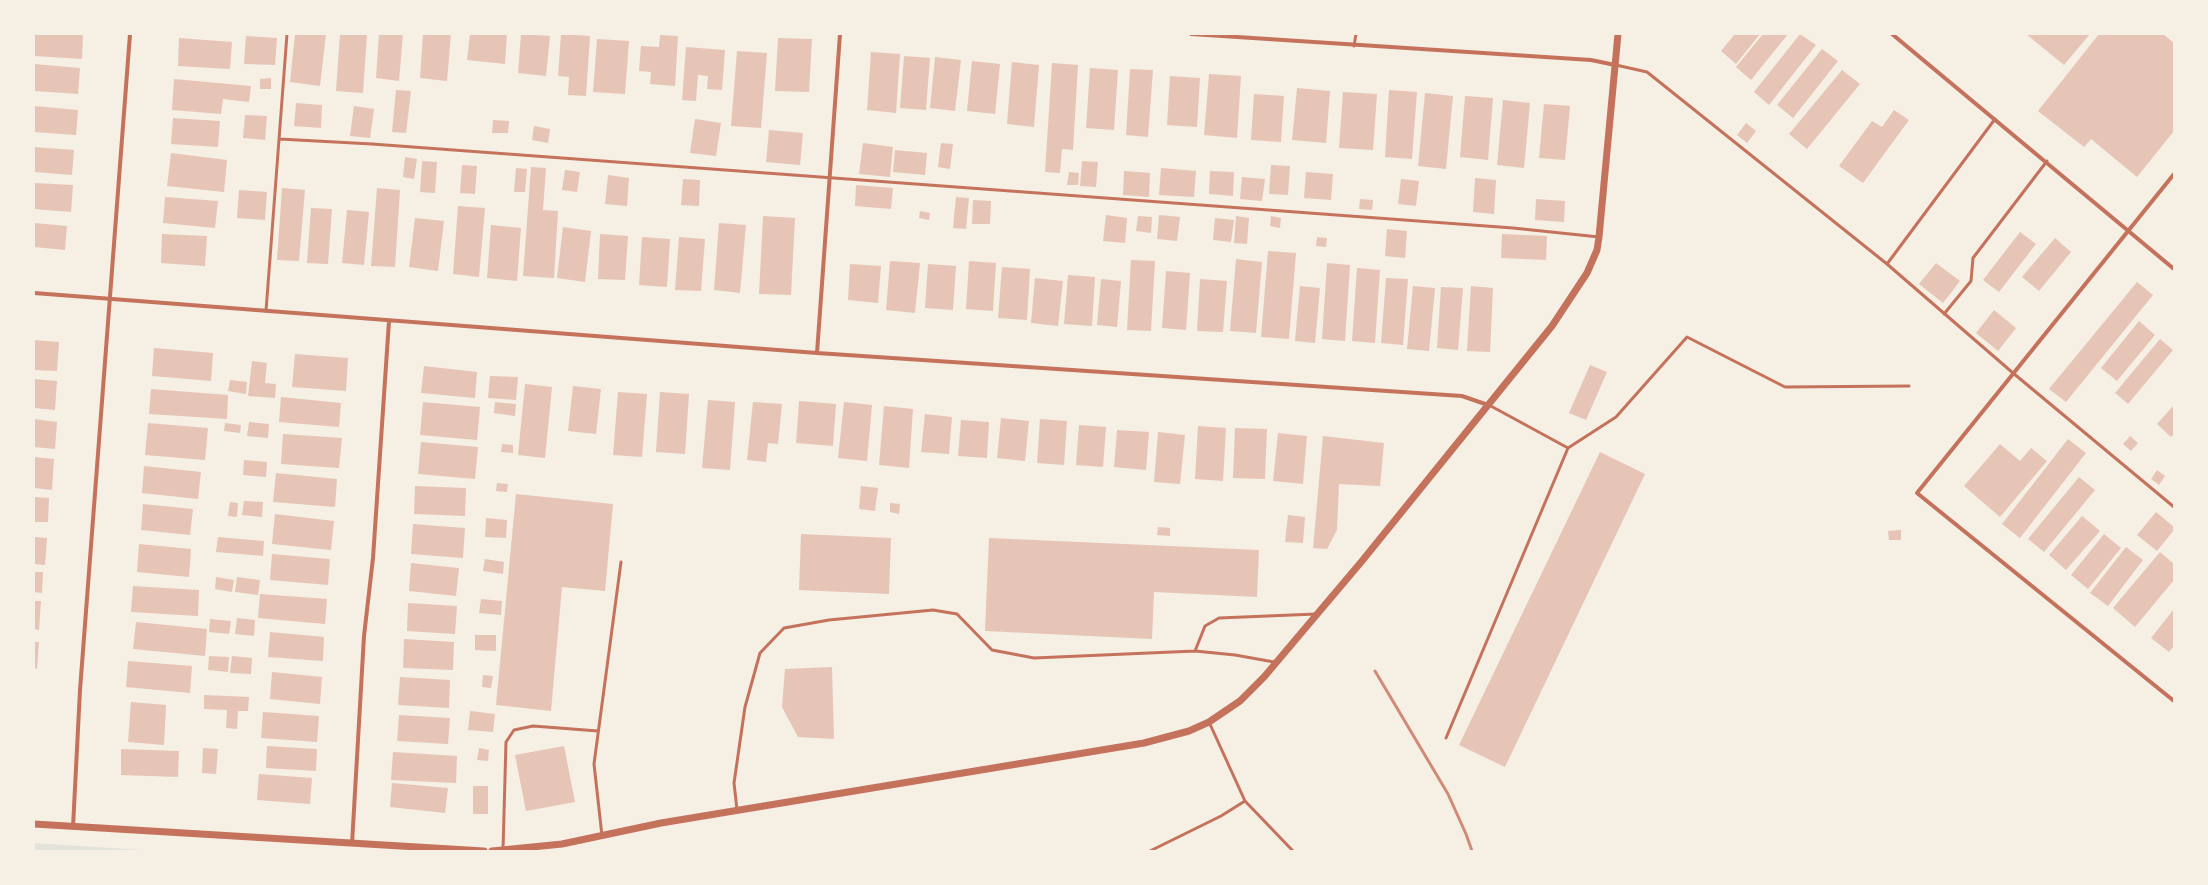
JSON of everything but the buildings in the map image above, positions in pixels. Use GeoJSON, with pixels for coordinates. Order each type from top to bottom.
{"type":"FeatureCollection","features":[{"type":"Feature","properties":{"kind":"street"},"geometry":{"type":"LineString","coordinates":[[73,827],[80,690],[130,34]]}},
{"type":"Feature","properties":{"kind":"street"},"geometry":{"type":"LineString","coordinates":[[817,353],[840,34]]}},
{"type":"Feature","properties":{"kind":"street"},"geometry":{"type":"LineString","coordinates":[[1191,34],[1354,46],[1591,60],[1616,65]]}},
{"type":"Feature","properties":{"kind":"street"},"geometry":{"type":"LineString","coordinates":[[492,851],[561,848],[602,836],[737,810],[1144,743],[1189,731],[1209,722],[1240,701],[1276,663],[1317,614],[1488,404],[1556,319],[1587,273],[1597,250],[1599,237],[1618,34]]}},
{"type":"Feature","properties":{"kind":"street"},"geometry":{"type":"LineString","coordinates":[[1892,34],[2174,269]]}},
{"type":"Feature","properties":{"kind":"street"},"geometry":{"type":"LineString","coordinates":[[2174,174],[1917,493],[2174,701]]}},
{"type":"Feature","properties":{"kind":"street"},"geometry":{"type":"LineString","coordinates":[[34,293],[266,312],[817,353],[1462,396],[1488,404]]}},
{"type":"Feature","properties":{"kind":"street"},"geometry":{"type":"LineString","coordinates":[[352,844],[364,636],[373,558],[389,321]]}},
{"type":"Feature","properties":{"kind":"street"},"geometry":{"type":"LineString","coordinates":[[34,824],[484,851]]}},
{"type":"Feature","properties":{"kind":"lane"},"geometry":{"type":"LineString","coordinates":[[266,312],[287,34]]}},
{"type":"Feature","properties":{"kind":"lane"},"geometry":{"type":"LineString","coordinates":[[1354,46],[1356,34]]}},
{"type":"Feature","properties":{"kind":"lane"},"geometry":{"type":"LineString","coordinates":[[1616,65],[1647,72],[1887,264],[2013,373],[2174,507]]}},
{"type":"Feature","properties":{"kind":"lane"},"geometry":{"type":"LineString","coordinates":[[1887,264],[1995,119]]}},
{"type":"Feature","properties":{"kind":"lane"},"geometry":{"type":"LineString","coordinates":[[278,139],[372,144],[1514,228],[1599,237]]}},
{"type":"Feature","properties":{"kind":"lane"},"geometry":{"type":"LineString","coordinates":[[1944,314],[1971,281],[1973,258],[2047,162]]}},
{"type":"Feature","properties":{"kind":"lane"},"geometry":{"type":"LineString","coordinates":[[1446,738],[1568,448],[1616,417],[1688,337],[1785,387],[1908,386]]}},
{"type":"Feature","properties":{"kind":"lane"},"geometry":{"type":"LineString","coordinates":[[1488,404],[1568,448]]}},
{"type":"Feature","properties":{"kind":"lane"},"geometry":{"type":"LineString","coordinates":[[602,836],[594,764],[621,562]]}},
{"type":"Feature","properties":{"kind":"lane"},"geometry":{"type":"LineString","coordinates":[[737,810],[734,783],[745,707],[760,653],[784,628],[829,620],[933,610],[957,614],[992,650],[1034,658],[1195,651],[1236,655],[1276,663]]}},
{"type":"Feature","properties":{"kind":"lane"},"geometry":{"type":"LineString","coordinates":[[1195,651],[1205,626],[1218,618],[1317,614]]}},
{"type":"Feature","properties":{"kind":"lane"},"geometry":{"type":"LineString","coordinates":[[1209,722],[1245,801],[1294,851]]}},
{"type":"Feature","properties":{"kind":"lane"},"geometry":{"type":"LineString","coordinates":[[504,850],[506,742],[514,730],[533,726],[598,732]]}},
{"type":"Feature","properties":{"kind":"lane"},"geometry":{"type":"LineString","coordinates":[[1150,851],[1221,816],[1245,801]]}},
{"type":"Feature","properties":{"kind":"shaded area"},"geometry":{"type":"Polygon","coordinates":[[[34,843],[158,851],[34,851],[34,843]]]}},
{"type":"Feature","properties":{"kind":"railway"},"geometry":{"type":"LineString","coordinates":[[1375,671],[1448,794],[1472,851]]}}]}
